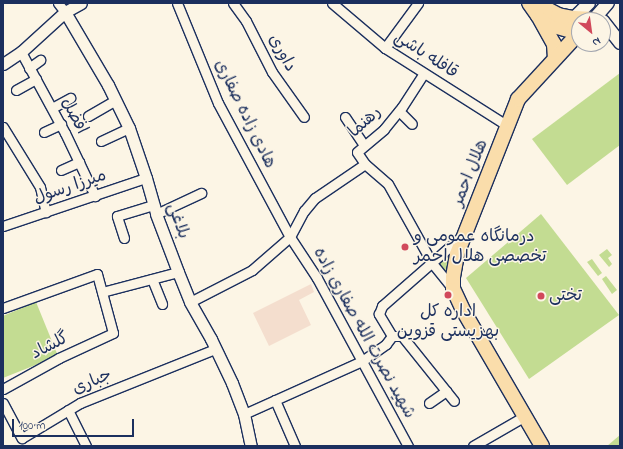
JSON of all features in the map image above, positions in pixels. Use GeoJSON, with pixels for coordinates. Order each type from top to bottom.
{"type":"FeatureCollection","features":[{"type":"Feature","properties":{"kind":"main road"},"geometry":{"type":"LineString","coordinates":[[529,3],[540,9],[559,29],[571,30]]}},
{"type":"Feature","properties":{"kind":"main road"},"geometry":{"type":"LineString","coordinates":[[584,12],[589,3]]}},
{"type":"Feature","properties":{"kind":"main road"},"geometry":{"type":"LineString","coordinates":[[602,12],[608,3]]}},
{"type":"Feature","properties":{"kind":"main road"},"geometry":{"type":"LineString","coordinates":[[540,9],[554,44],[555,58]]}},
{"type":"Feature","properties":{"kind":"main road"},"geometry":{"type":"LineString","coordinates":[[611,34],[620,43]]}},
{"type":"Feature","properties":{"kind":"main road","name":"هلال احمر"},"geometry":{"type":"LineString","coordinates":[[453,289],[457,254],[518,99],[555,58],[571,36]]}},
{"type":"Feature","properties":{"kind":"main road"},"geometry":{"type":"LineString","coordinates":[[453,289],[542,446]]}},
{"type":"Feature","properties":{"kind":"street"},"geometry":{"type":"LineString","coordinates":[[3,64],[21,52],[62,8],[81,3]]}},
{"type":"Feature","properties":{"kind":"street","name":"هادی زاده صفاری"},"geometry":{"type":"LineString","coordinates":[[177,3],[218,102],[290,237]]}},
{"type":"Feature","properties":{"kind":"street","name":"داوری"},"geometry":{"type":"LineString","coordinates":[[233,3],[246,21],[272,72],[304,117]]}},
{"type":"Feature","properties":{"kind":"street","name":"قافله باشی"},"geometry":{"type":"LineString","coordinates":[[332,3],[385,48],[508,126]]}},
{"type":"Feature","properties":{"kind":"street"},"geometry":{"type":"LineString","coordinates":[[385,48],[418,3]]}},
{"type":"Feature","properties":{"kind":"street","name":"بلاغی"},"geometry":{"type":"LineString","coordinates":[[62,8],[116,100],[129,128],[155,209],[190,302],[232,384],[244,414],[250,446]]}},
{"type":"Feature","properties":{"kind":"street","name":"افضل"},"geometry":{"type":"LineString","coordinates":[[21,52],[52,108],[95,196]]}},
{"type":"Feature","properties":{"kind":"street"},"geometry":{"type":"LineString","coordinates":[[29,68],[40,60]]}},
{"type":"Feature","properties":{"kind":"street","name":"رهنما"},"geometry":{"type":"LineString","coordinates":[[290,237],[304,211],[315,198],[365,164],[357,152],[384,129],[399,111],[424,73]]}},
{"type":"Feature","properties":{"kind":"street"},"geometry":{"type":"LineString","coordinates":[[16,90],[36,79]]}},
{"type":"Feature","properties":{"kind":"street"},"geometry":{"type":"LineString","coordinates":[[52,108],[70,98]]}},
{"type":"Feature","properties":{"kind":"street"},"geometry":{"type":"LineString","coordinates":[[88,116],[116,100]]}},
{"type":"Feature","properties":{"kind":"street"},"geometry":{"type":"LineString","coordinates":[[399,111],[412,124]]}},
{"type":"Feature","properties":{"kind":"street"},"geometry":{"type":"LineString","coordinates":[[345,117],[364,146]]}},
{"type":"Feature","properties":{"kind":"street"},"geometry":{"type":"LineString","coordinates":[[44,132],[60,124]]}},
{"type":"Feature","properties":{"kind":"street"},"geometry":{"type":"LineString","coordinates":[[3,126],[40,187],[46,212]]}},
{"type":"Feature","properties":{"kind":"street"},"geometry":{"type":"LineString","coordinates":[[101,141],[129,128]]}},
{"type":"Feature","properties":{"kind":"street"},"geometry":{"type":"LineString","coordinates":[[61,170],[79,162]]}},
{"type":"Feature","properties":{"kind":"street"},"geometry":{"type":"LineString","coordinates":[[365,164],[388,184],[432,263],[453,289]]}},
{"type":"Feature","properties":{"kind":"street","name":"میرزا رسول"},"geometry":{"type":"LineString","coordinates":[[3,226],[146,178]]}},
{"type":"Feature","properties":{"kind":"street"},"geometry":{"type":"LineString","coordinates":[[124,238],[117,216],[155,209],[201,193]]}},
{"type":"Feature","properties":{"kind":"street"},"geometry":{"type":"LineString","coordinates":[[392,336],[379,314],[379,310],[466,232]]}},
{"type":"Feature","properties":{"kind":"street"},"geometry":{"type":"LineString","coordinates":[[190,302],[252,270],[290,237]]}},
{"type":"Feature","properties":{"kind":"street","name":"شهید نصرت الله صفاری زاده"},"geometry":{"type":"LineString","coordinates":[[290,237],[317,278],[408,446]]}},
{"type":"Feature","properties":{"kind":"street"},"geometry":{"type":"LineString","coordinates":[[3,308],[97,274],[102,292],[178,272]]}},
{"type":"Feature","properties":{"kind":"street"},"geometry":{"type":"LineString","coordinates":[[152,279],[162,304]]}},
{"type":"Feature","properties":{"kind":"street","name":"گلشاد"},"geometry":{"type":"LineString","coordinates":[[3,389],[59,358],[113,332],[102,292]]}},
{"type":"Feature","properties":{"kind":"street"},"geometry":{"type":"LineString","coordinates":[[244,414],[362,361],[386,344],[392,336]]}},
{"type":"Feature","properties":{"kind":"street"},"geometry":{"type":"LineString","coordinates":[[392,336],[402,336],[454,401]]}},
{"type":"Feature","properties":{"kind":"street","name":"جباری"},"geometry":{"type":"LineString","coordinates":[[3,403],[22,438],[80,403],[215,349]]}},
{"type":"Feature","properties":{"kind":"street"},"geometry":{"type":"LineString","coordinates":[[429,404],[446,391]]}},
{"type":"Feature","properties":{"kind":"street"},"geometry":{"type":"LineString","coordinates":[[275,400],[295,446]]}},
{"type":"Feature","properties":{"kind":"street"},"geometry":{"type":"LineString","coordinates":[[68,410],[86,446]]}},
{"type":"Feature","properties":{"kind":"street"},"geometry":{"type":"LineString","coordinates":[[473,446],[525,416]]}},
{"type":"Feature","properties":{"kind":"shaded area"},"geometry":{"type":"Polygon","coordinates":[[[311,284],[314,292],[299,300],[311,325],[269,346],[253,313],[311,284]]]}},
{"type":"Feature","properties":{"kind":"green space"},"geometry":{"type":"Polygon","coordinates":[[[620,73],[620,145],[567,185],[532,139],[620,73]]]}},
{"type":"Feature","properties":{"kind":"green space","name":"تختی"},"geometry":{"type":"Polygon","coordinates":[[[541,214],[619,315],[529,379],[466,278],[541,214]]]}},
{"type":"Feature","properties":{"kind":"green space"},"geometry":{"type":"Polygon","coordinates":[[[455,246],[445,277],[437,264],[455,246]]]}},
{"type":"Feature","properties":{"kind":"green space"},"geometry":{"type":"Polygon","coordinates":[[[607,249],[612,255],[608,258],[612,264],[609,267],[599,255],[607,249]]]}},
{"type":"Feature","properties":{"kind":"green space"},"geometry":{"type":"Polygon","coordinates":[[[592,259],[602,273],[598,276],[587,262],[592,259]]]}},
{"type":"Feature","properties":{"kind":"green space"},"geometry":{"type":"Polygon","coordinates":[[[606,276],[617,290],[612,294],[602,279],[606,276]]]}},
{"type":"Feature","properties":{"kind":"green space"},"geometry":{"type":"Polygon","coordinates":[[[36,302],[58,356],[3,378],[3,316],[36,302]]]}},
{"type":"Feature","properties":{"kind":"green space"},"geometry":{"type":"Polygon","coordinates":[[[620,435],[620,446],[607,446],[620,435]]]}},
{"type":"Feature","properties":{"kind":"place","name":"درمانگاه عمومی و تخصصی هلال احمر"},"geometry":{"type":"Point","coordinates":[405,247]}},
{"type":"Feature","properties":{"kind":"place","name":"اداره کل بهزیستی قزوین"},"geometry":{"type":"Point","coordinates":[448,295]}},
{"type":"Feature","properties":{"kind":"place","name":"تختی"},"geometry":{"type":"Point","coordinates":[541,296]}}]}
